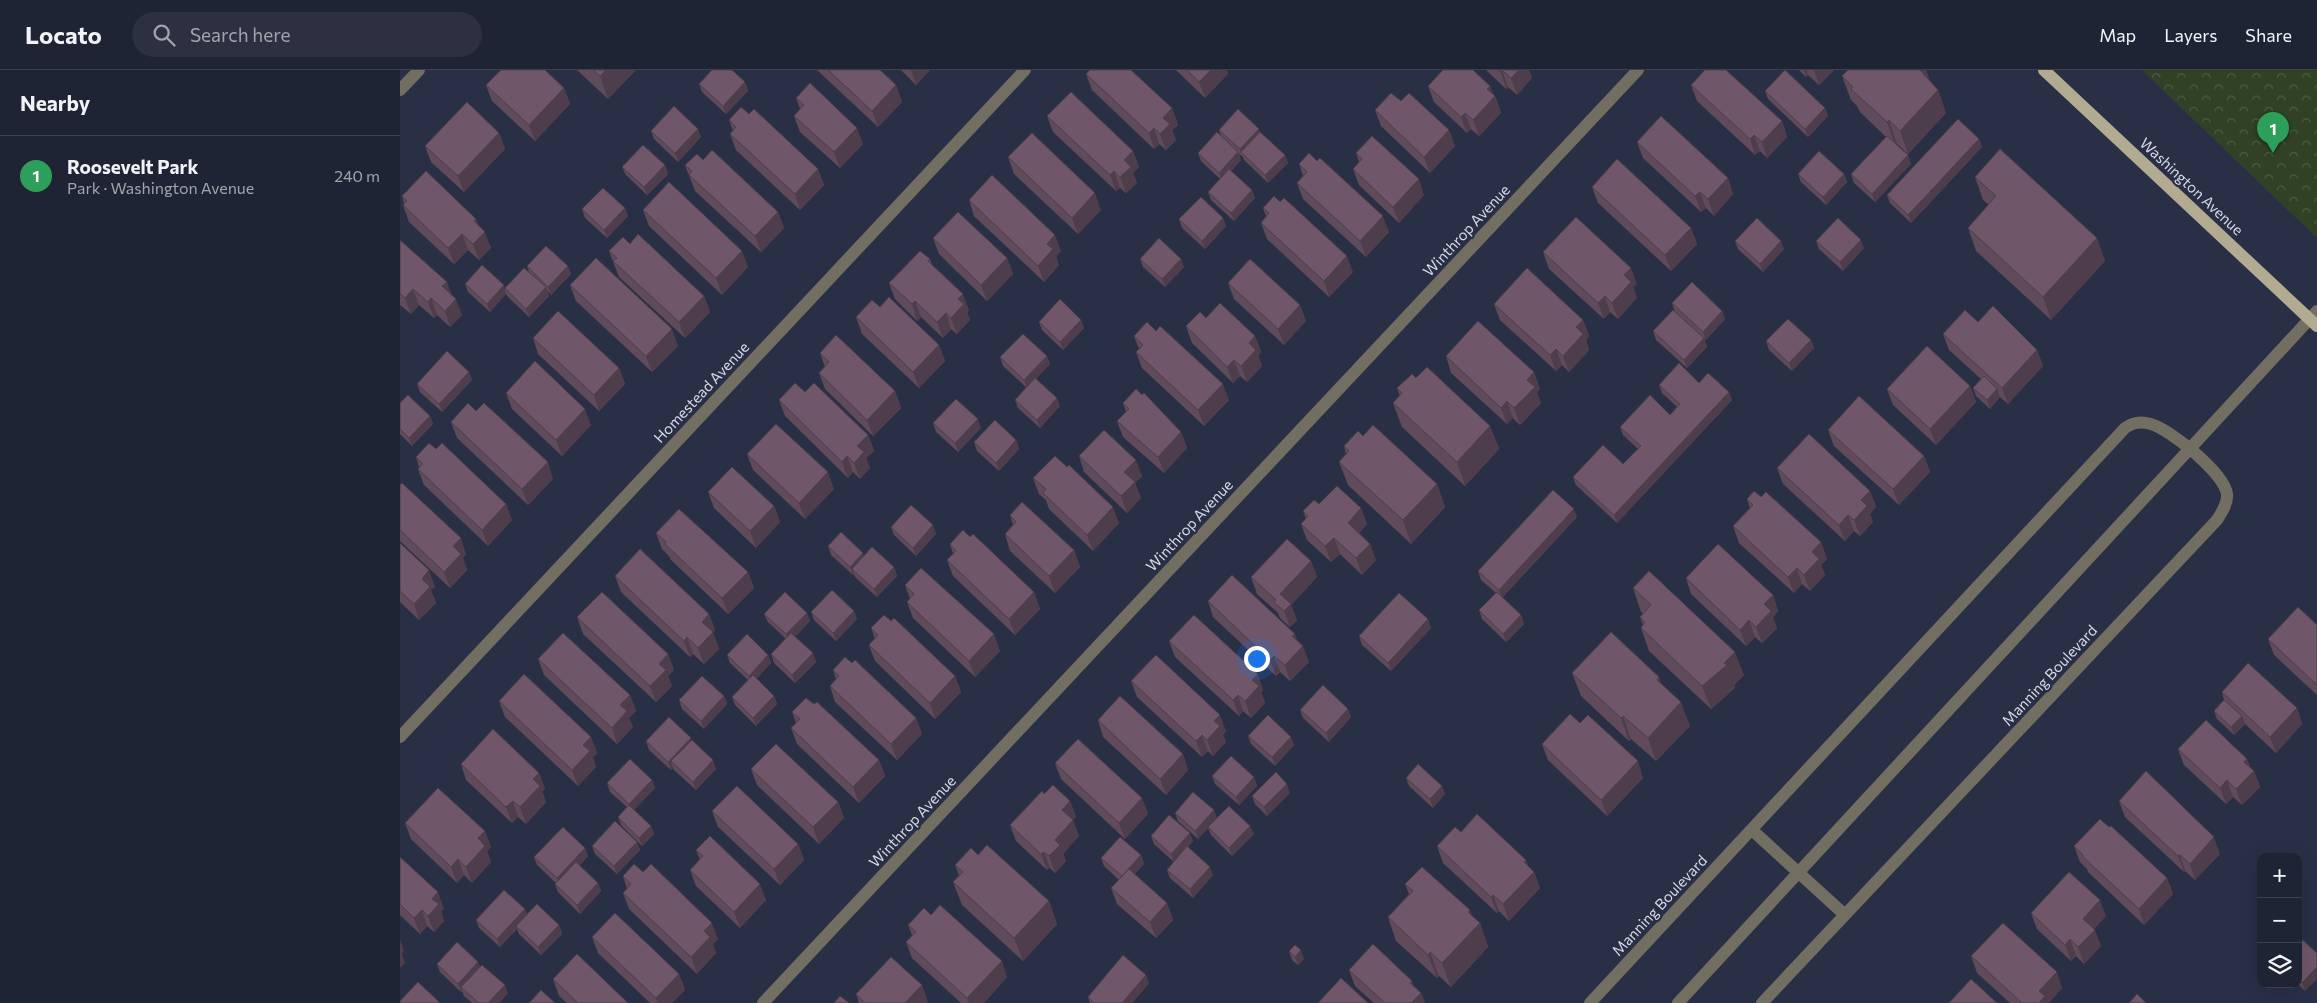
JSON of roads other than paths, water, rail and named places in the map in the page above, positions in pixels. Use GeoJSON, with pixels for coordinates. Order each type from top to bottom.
{"type":"FeatureCollection","features":[{"type":"Feature","properties":{"kind":"main road","name":"Washington Avenue"},"geometry":{"type":"LineString","coordinates":[[2044,70],[2314,319]]}},
{"type":"Feature","properties":{"kind":"street"},"geometry":{"type":"LineString","coordinates":[[400,90],[418,70]]}},
{"type":"Feature","properties":{"kind":"street","name":"Homestead Avenue"},"geometry":{"type":"LineString","coordinates":[[400,737],[1025,70]]}},
{"type":"Feature","properties":{"kind":"street","name":"Winthrop Avenue"},"geometry":{"type":"LineString","coordinates":[[763,1003],[1638,70]]}},
{"type":"Feature","properties":{"kind":"street"},"geometry":{"type":"LineString","coordinates":[[1678,1003],[2190,450],[2314,319]]}},
{"type":"Feature","properties":{"kind":"street","name":"Manning Boulevard"},"geometry":{"type":"LineString","coordinates":[[1590,1003],[2125,428],[2136,422],[2154,424],[2190,450],[2212,469],[2227,493],[2226,505],[2217,520],[1762,1003]]}},
{"type":"Feature","properties":{"kind":"street"},"geometry":{"type":"LineString","coordinates":[[1752,830],[1845,916]]}},
{"type":"Feature","properties":{"kind":"place","name":"Roosevelt Park"},"geometry":{"type":"Point","coordinates":[2273,153]}}]}
